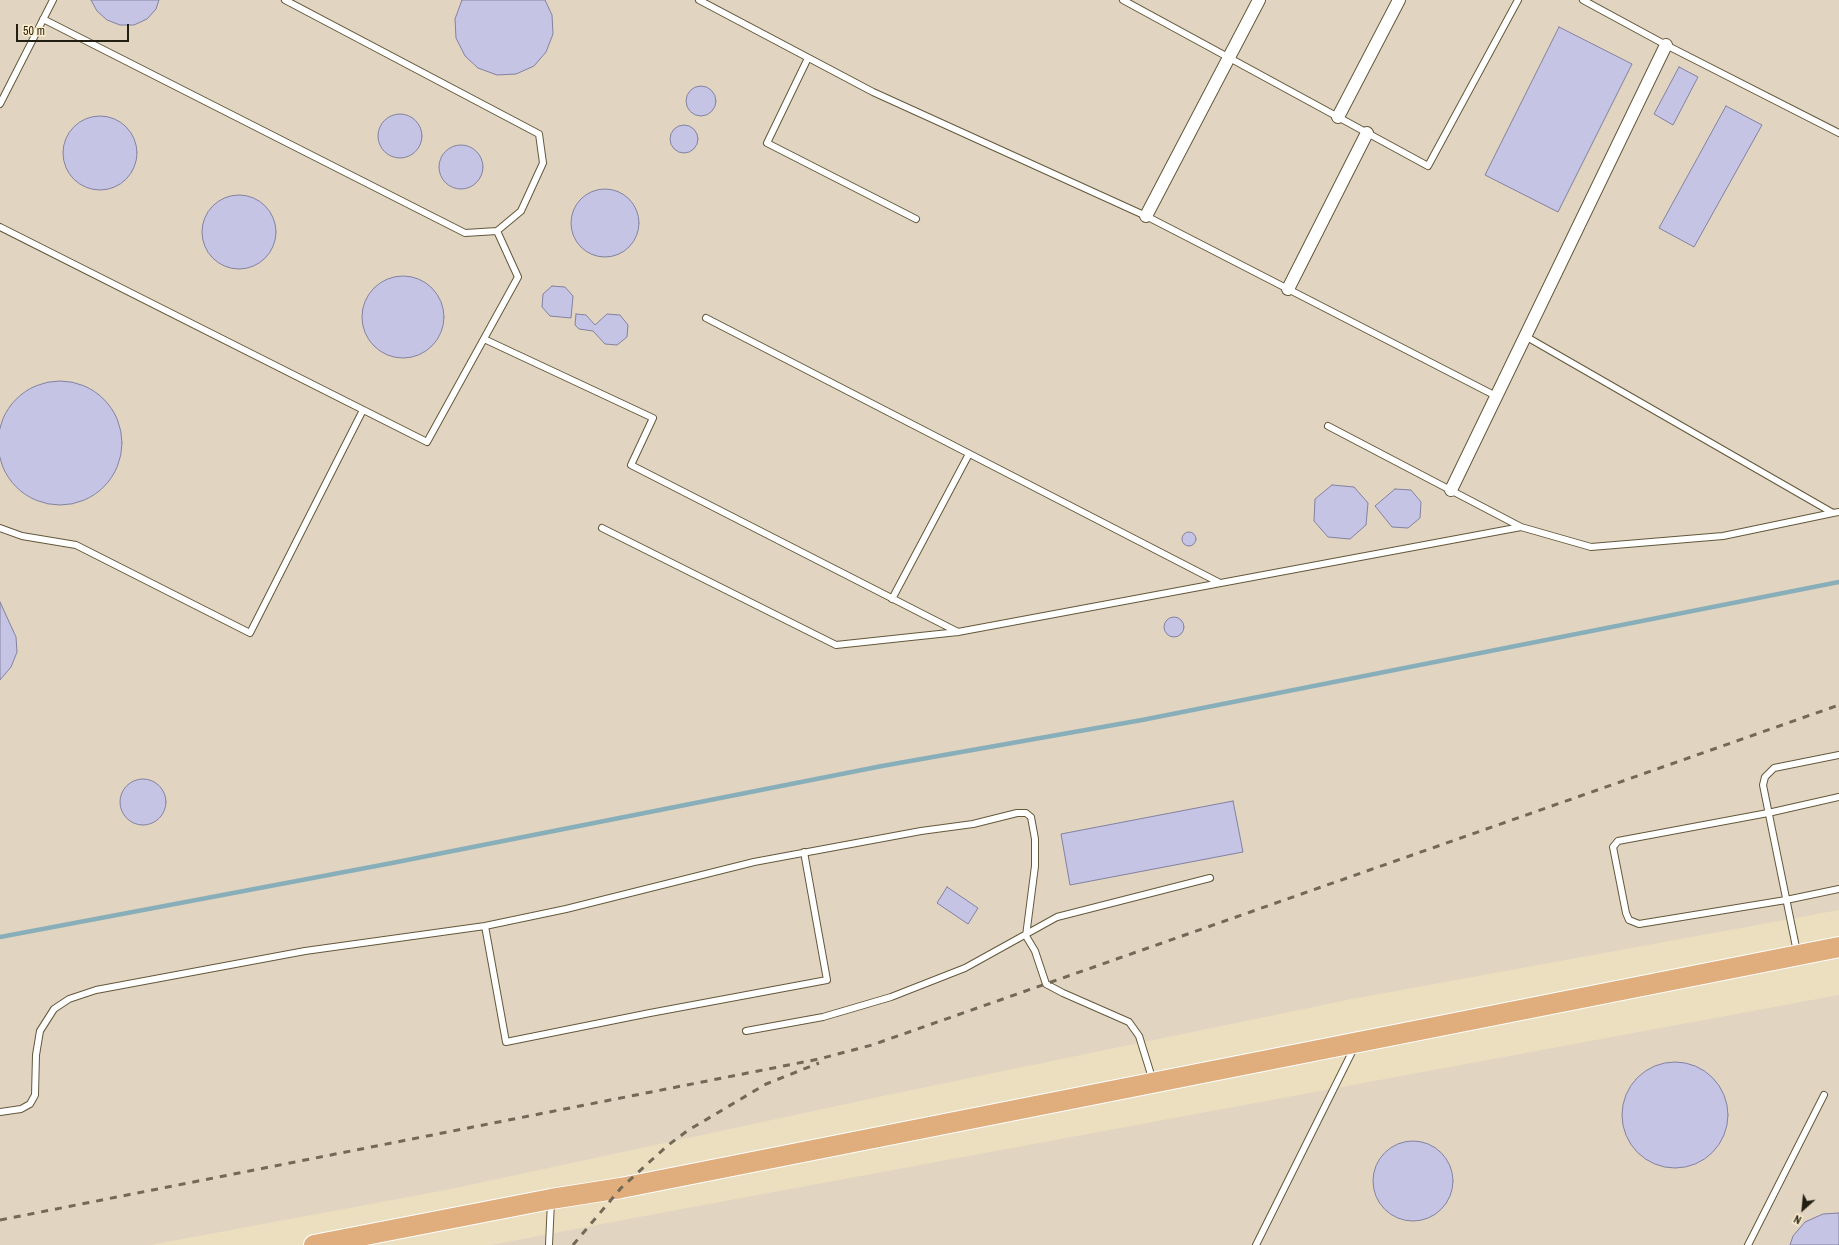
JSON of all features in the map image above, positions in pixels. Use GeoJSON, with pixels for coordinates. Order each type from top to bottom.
{"type":"FeatureCollection","features":[{"type":"Feature","properties":{"kind":"main road"},"geometry":{"type":"LineString","coordinates":[[314,1245],[621,1188],[1839,947]]}},
{"type":"Feature","properties":{"kind":"street"},"geometry":{"type":"LineString","coordinates":[[1146,216],[1260,0]]}},
{"type":"Feature","properties":{"kind":"street"},"geometry":{"type":"LineString","coordinates":[[1338,117],[1399,0]]}},
{"type":"Feature","properties":{"kind":"street"},"geometry":{"type":"LineString","coordinates":[[1451,490],[1666,45]]}},
{"type":"Feature","properties":{"kind":"street"},"geometry":{"type":"LineString","coordinates":[[1288,289],[1367,133]]}},
{"type":"Feature","properties":{"kind":"lane"},"geometry":{"type":"LineString","coordinates":[[0,104],[53,0]]}},
{"type":"Feature","properties":{"kind":"lane"},"geometry":{"type":"LineString","coordinates":[[43,18],[465,233],[497,231],[521,211],[543,163],[539,134],[285,0]]}},
{"type":"Feature","properties":{"kind":"lane"},"geometry":{"type":"LineString","coordinates":[[699,0],[873,92],[1146,216],[1496,396]]}},
{"type":"Feature","properties":{"kind":"lane"},"geometry":{"type":"LineString","coordinates":[[1123,0],[1428,166],[1518,0]]}},
{"type":"Feature","properties":{"kind":"lane"},"geometry":{"type":"LineString","coordinates":[[1583,0],[1666,45],[1839,133]]}},
{"type":"Feature","properties":{"kind":"lane"},"geometry":{"type":"LineString","coordinates":[[808,58],[767,143],[916,219]]}},
{"type":"Feature","properties":{"kind":"lane"},"geometry":{"type":"LineString","coordinates":[[0,227],[427,442],[518,277],[497,231]]}},
{"type":"Feature","properties":{"kind":"lane"},"geometry":{"type":"LineString","coordinates":[[706,318],[1220,583]]}},
{"type":"Feature","properties":{"kind":"lane"},"geometry":{"type":"LineString","coordinates":[[1525,336],[1836,512]]}},
{"type":"Feature","properties":{"kind":"lane"},"geometry":{"type":"LineString","coordinates":[[484,340],[653,418],[631,466],[958,632]]}},
{"type":"Feature","properties":{"kind":"lane"},"geometry":{"type":"LineString","coordinates":[[0,528],[22,536],[76,545],[250,633],[363,410]]}},
{"type":"Feature","properties":{"kind":"lane"},"geometry":{"type":"LineString","coordinates":[[1328,426],[1521,527],[1591,547],[1723,536],[1836,512]]}},
{"type":"Feature","properties":{"kind":"lane"},"geometry":{"type":"LineString","coordinates":[[892,599],[969,454]]}},
{"type":"Feature","properties":{"kind":"lane"},"geometry":{"type":"LineString","coordinates":[[602,528],[836,645],[958,632],[1521,527]]}},
{"type":"Feature","properties":{"kind":"lane"},"geometry":{"type":"LineString","coordinates":[[1798,955],[1763,785],[1765,777],[1774,768],[1839,755]]}},
{"type":"Feature","properties":{"kind":"lane"},"geometry":{"type":"LineString","coordinates":[[1839,797],[1768,813],[1618,841],[1613,848],[1626,913],[1629,920],[1639,924],[1786,900],[1839,889]]}},
{"type":"Feature","properties":{"kind":"lane"},"geometry":{"type":"LineString","coordinates":[[0,1112],[21,1109],[30,1104],[35,1095],[36,1055],[40,1031],[54,1009],[69,999],[96,990],[305,952],[485,926],[566,909],[754,862],[921,831],[973,824],[1017,813],[1026,813],[1031,817],[1035,839],[1035,866],[1026,936],[1035,951],[1046,984],[1129,1022],[1139,1036],[1154,1082]]}},
{"type":"Feature","properties":{"kind":"lane"},"geometry":{"type":"LineString","coordinates":[[485,926],[506,1042],[650,1012],[827,980],[804,852]]}},
{"type":"Feature","properties":{"kind":"lane"},"geometry":{"type":"LineString","coordinates":[[746,1032],[822,1017],[891,997],[965,968],[1026,936],[1057,917],[1210,878]]}},
{"type":"Feature","properties":{"kind":"lane"},"geometry":{"type":"LineString","coordinates":[[1256,1245],[1357,1042]]}},
{"type":"Feature","properties":{"kind":"lane"},"geometry":{"type":"LineString","coordinates":[[1748,1245],[1824,1095]]}},
{"type":"Feature","properties":{"kind":"lane"},"geometry":{"type":"LineString","coordinates":[[549,1245],[551,1200]]}},
{"type":"Feature","properties":{"kind":"shaded area"},"geometry":{"type":"Polygon","coordinates":[[[0,0],[1839,0],[1839,910],[1352,999],[897,1093],[446,1190],[150,1245],[0,1245],[0,0]]]}},
{"type":"Feature","properties":{"kind":"shaded area"},"geometry":{"type":"Polygon","coordinates":[[[1839,995],[1839,1245],[491,1245],[655,1214],[1839,995]]]}},
{"type":"Feature","properties":{"kind":"building"},"geometry":{"type":"Polygon","coordinates":[[[91,0],[159,0],[156,9],[147,19],[134,25],[120,25],[107,20],[97,11],[91,0]]]}},
{"type":"Feature","properties":{"kind":"building"},"geometry":{"type":"Polygon","coordinates":[[[462,0],[545,0],[552,15],[553,34],[546,52],[534,66],[516,74],[497,75],[478,68],[465,56],[456,38],[455,19],[462,0]]]}},
{"type":"Feature","properties":{"kind":"building"},"geometry":{"type":"Polygon","coordinates":[[[1559,27],[1632,64],[1558,212],[1485,175],[1559,27]]]}},
{"type":"Feature","properties":{"kind":"building"},"geometry":{"type":"Polygon","coordinates":[[[1679,67],[1698,77],[1673,125],[1654,114],[1679,67]]]}},
{"type":"Feature","properties":{"kind":"building"},"geometry":{"type":"Polygon","coordinates":[[[701,86],[711,91],[716,101],[711,111],[701,116],[691,111],[686,101],[691,91],[701,86]]]}},
{"type":"Feature","properties":{"kind":"building"},"geometry":{"type":"Polygon","coordinates":[[[1726,106],[1762,125],[1694,247],[1659,228],[1726,106]]]}},
{"type":"Feature","properties":{"kind":"building"},"geometry":{"type":"Polygon","coordinates":[[[396,114],[404,114],[409,115],[416,120],[421,127],[421,145],[416,152],[409,157],[396,158],[388,155],[381,148],[378,140],[378,132],[381,124],[388,117],[396,114]]]}},
{"type":"Feature","properties":{"kind":"building"},"geometry":{"type":"Polygon","coordinates":[[[100,116],[121,122],[131,132],[137,153],[131,174],[121,184],[100,190],[79,184],[69,174],[63,153],[69,132],[79,122],[100,116]]]}},
{"type":"Feature","properties":{"kind":"building"},"geometry":{"type":"Polygon","coordinates":[[[684,125],[694,129],[698,139],[694,149],[684,153],[674,149],[670,139],[674,129],[684,125]]]}},
{"type":"Feature","properties":{"kind":"building"},"geometry":{"type":"Polygon","coordinates":[[[457,145],[465,145],[470,146],[477,151],[482,158],[482,176],[477,183],[470,188],[457,189],[449,186],[442,179],[439,171],[439,163],[442,155],[449,148],[457,145]]]}},
{"type":"Feature","properties":{"kind":"building"},"geometry":{"type":"Polygon","coordinates":[[[598,189],[612,189],[624,194],[634,204],[639,216],[639,230],[634,242],[624,252],[612,257],[598,257],[586,252],[576,242],[571,230],[571,216],[576,204],[586,194],[598,189]]]}},
{"type":"Feature","properties":{"kind":"building"},"geometry":{"type":"Polygon","coordinates":[[[239,195],[260,201],[270,211],[276,232],[270,253],[260,263],[239,269],[218,263],[208,253],[202,232],[208,211],[218,201],[239,195]]]}},
{"type":"Feature","properties":{"kind":"building"},"geometry":{"type":"Polygon","coordinates":[[[403,276],[419,279],[432,288],[441,301],[444,317],[441,333],[432,346],[419,355],[403,358],[387,355],[374,346],[365,333],[362,317],[365,301],[374,288],[387,279],[403,276]]]}},
{"type":"Feature","properties":{"kind":"building"},"geometry":{"type":"Polygon","coordinates":[[[552,286],[565,287],[573,296],[571,318],[550,316],[542,307],[543,294],[552,286]]]}},
{"type":"Feature","properties":{"kind":"building"},"geometry":{"type":"Polygon","coordinates":[[[576,314],[586,315],[595,325],[607,314],[620,315],[628,325],[627,337],[617,345],[605,344],[593,331],[579,329],[575,325],[576,314]]]}},
{"type":"Feature","properties":{"kind":"building"},"geometry":{"type":"Polygon","coordinates":[[[60,381],[72,382],[84,386],[104,399],[117,419],[121,431],[121,455],[117,467],[104,487],[84,500],[72,504],[60,505],[48,504],[36,500],[16,487],[3,467],[-1,455],[-2,443],[-1,431],[3,419],[16,399],[36,386],[48,382],[60,381]]]}},
{"type":"Feature","properties":{"kind":"building"},"geometry":{"type":"Polygon","coordinates":[[[1332,485],[1354,487],[1368,503],[1366,525],[1350,539],[1328,537],[1314,521],[1315,499],[1332,485]]]}},
{"type":"Feature","properties":{"kind":"building"},"geometry":{"type":"Polygon","coordinates":[[[1395,489],[1411,490],[1421,502],[1420,518],[1408,528],[1392,527],[1375,506],[1395,489]]]}},
{"type":"Feature","properties":{"kind":"building"},"geometry":{"type":"Polygon","coordinates":[[[1189,532],[1194,534],[1196,539],[1194,544],[1189,546],[1184,544],[1182,539],[1184,534],[1189,532]]]}},
{"type":"Feature","properties":{"kind":"building"},"geometry":{"type":"Polygon","coordinates":[[[0,602],[16,637],[17,652],[11,667],[0,680],[0,602]]]}},
{"type":"Feature","properties":{"kind":"building"},"geometry":{"type":"Polygon","coordinates":[[[1174,617],[1181,620],[1184,627],[1181,634],[1174,637],[1167,634],[1164,627],[1167,620],[1174,617]]]}},
{"type":"Feature","properties":{"kind":"building"},"geometry":{"type":"Polygon","coordinates":[[[143,779],[156,783],[162,789],[166,802],[162,815],[156,821],[143,825],[130,821],[124,815],[120,802],[124,789],[130,783],[143,779]]]}},
{"type":"Feature","properties":{"kind":"building"},"geometry":{"type":"Polygon","coordinates":[[[1233,801],[1243,852],[1070,885],[1061,834],[1233,801]]]}},
{"type":"Feature","properties":{"kind":"building"},"geometry":{"type":"Polygon","coordinates":[[[947,887],[978,908],[968,924],[937,903],[947,887]]]}},
{"type":"Feature","properties":{"kind":"building"},"geometry":{"type":"Polygon","coordinates":[[[1675,1062],[1695,1066],[1712,1078],[1724,1095],[1728,1115],[1724,1135],[1712,1152],[1695,1164],[1675,1168],[1655,1164],[1638,1152],[1626,1135],[1622,1115],[1626,1095],[1638,1078],[1655,1066],[1675,1062]]]}},
{"type":"Feature","properties":{"kind":"building"},"geometry":{"type":"Polygon","coordinates":[[[1405,1141],[1421,1141],[1442,1152],[1453,1173],[1453,1189],[1442,1210],[1421,1221],[1405,1221],[1391,1215],[1384,1210],[1379,1203],[1373,1189],[1373,1173],[1379,1159],[1384,1152],[1391,1147],[1405,1141]]]}},
{"type":"Feature","properties":{"kind":"building"},"geometry":{"type":"Polygon","coordinates":[[[1839,1213],[1839,1245],[1790,1245],[1793,1236],[1805,1222],[1823,1214],[1839,1213]]]}},
{"type":"Feature","properties":{"kind":"waterway"},"geometry":{"type":"LineString","coordinates":[[0,937],[392,863],[882,766],[1142,720],[1839,582]]}},
{"type":"Feature","properties":{"kind":"railway"},"geometry":{"type":"LineString","coordinates":[[0,1220],[819,1059],[872,1045],[1839,705]]}},
{"type":"Feature","properties":{"kind":"railway"},"geometry":{"type":"LineString","coordinates":[[573,1245],[621,1188],[667,1146],[687,1131],[766,1084],[819,1063]]}}]}
